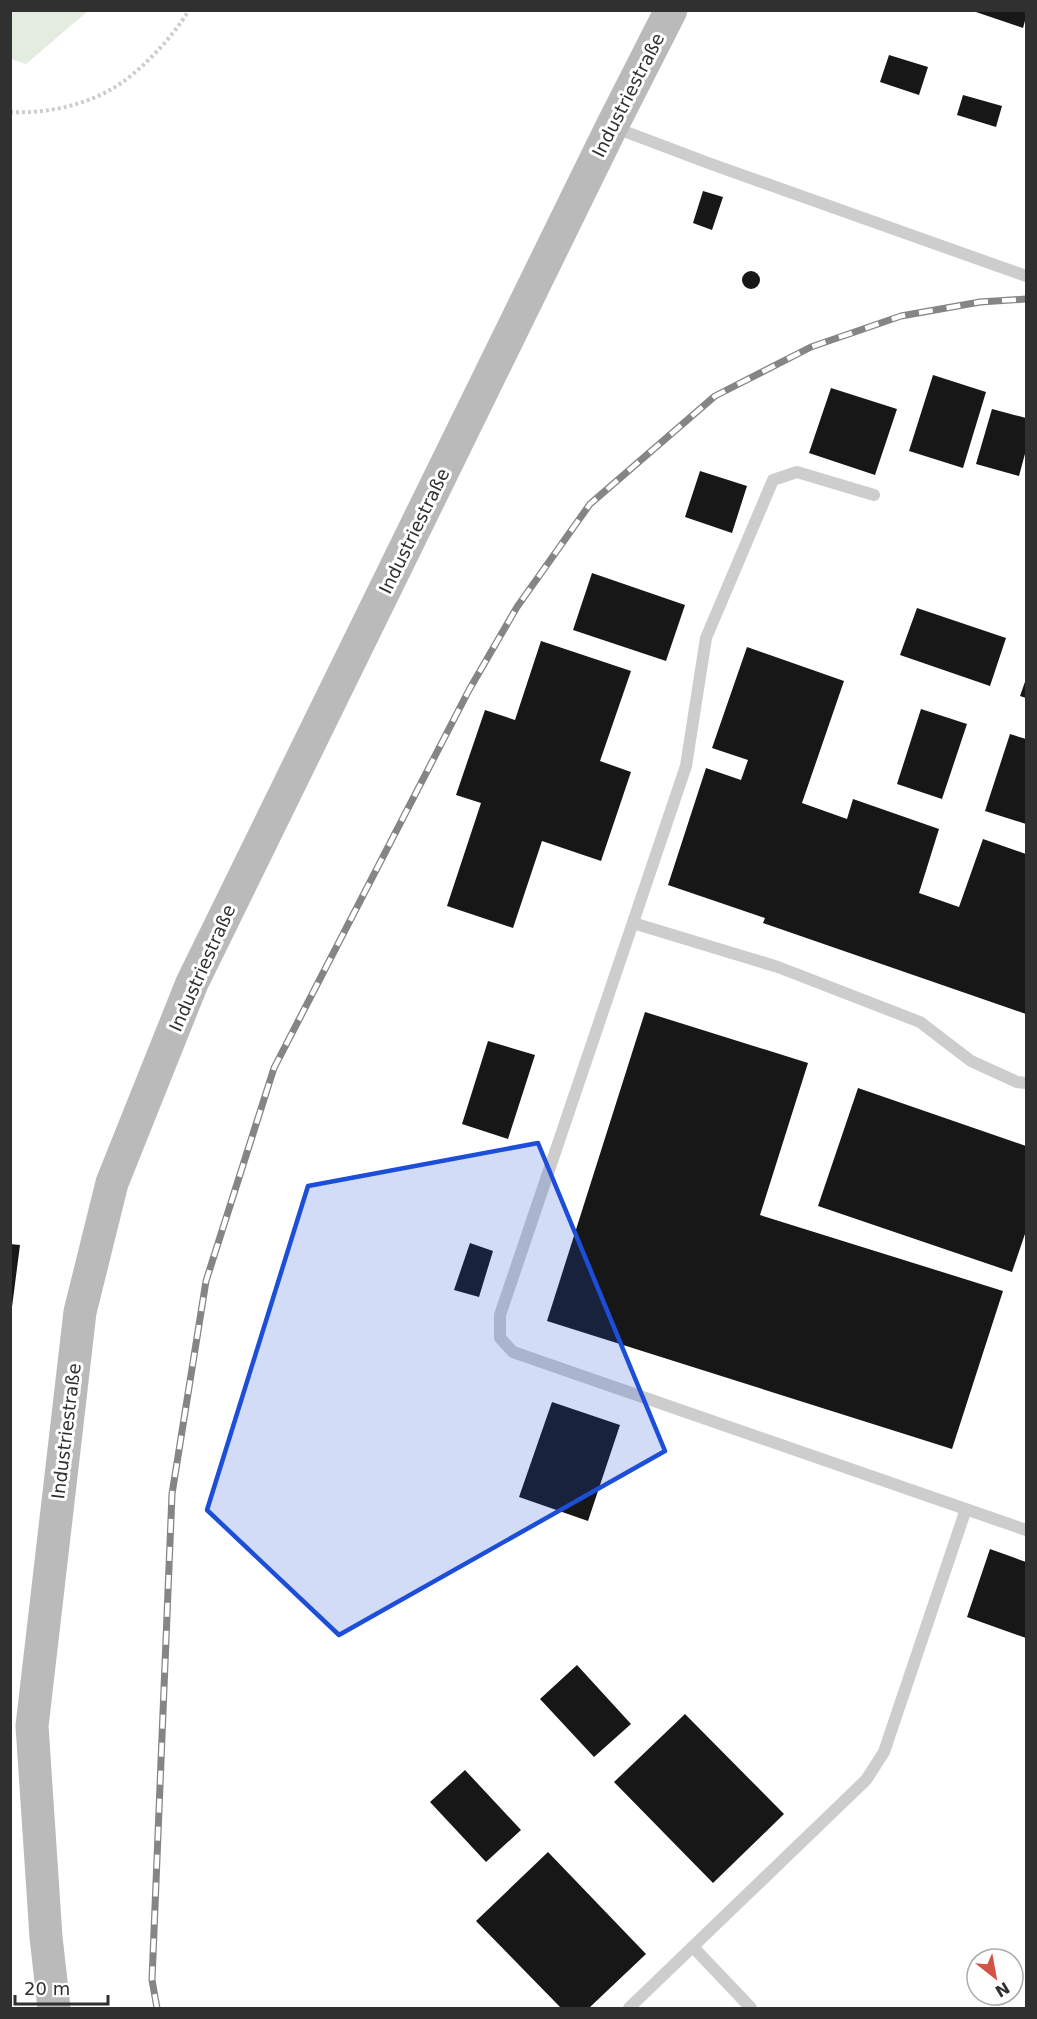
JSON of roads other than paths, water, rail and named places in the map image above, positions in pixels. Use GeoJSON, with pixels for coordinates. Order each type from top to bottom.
{"type":"FeatureCollection","features":[{"type":"Feature","properties":{"kind":"main road","name":"Industriestraße"},"geometry":{"type":"LineString","coordinates":[[54,2008],[46,1936],[32,1726],[80,1312],[112,1183],[192,983],[671,10]]}},
{"type":"Feature","properties":{"kind":"lane"},"geometry":{"type":"LineString","coordinates":[[612,126],[711,164],[1026,276]]}},
{"type":"Feature","properties":{"kind":"lane"},"geometry":{"type":"LineString","coordinates":[[874,495],[797,472],[773,480],[706,638],[686,766],[500,1315],[501,1338],[513,1352],[1026,1530]]}},
{"type":"Feature","properties":{"kind":"lane"},"geometry":{"type":"LineString","coordinates":[[633,923],[778,967],[920,1022],[971,1060],[1017,1082],[1026,1083]]}},
{"type":"Feature","properties":{"kind":"lane"},"geometry":{"type":"LineString","coordinates":[[629,2008],[866,1780],[884,1752],[966,1509]]}},
{"type":"Feature","properties":{"kind":"lane"},"geometry":{"type":"LineString","coordinates":[[693,1947],[751,2008]]}},
{"type":"Feature","properties":{"kind":"railway"},"geometry":{"type":"LineString","coordinates":[[157,2008],[152,1980],[172,1494],[206,1281],[274,1068],[469,690],[517,607],[590,504],[715,396],[811,347],[901,316],[980,302],[1026,299]]}}]}
